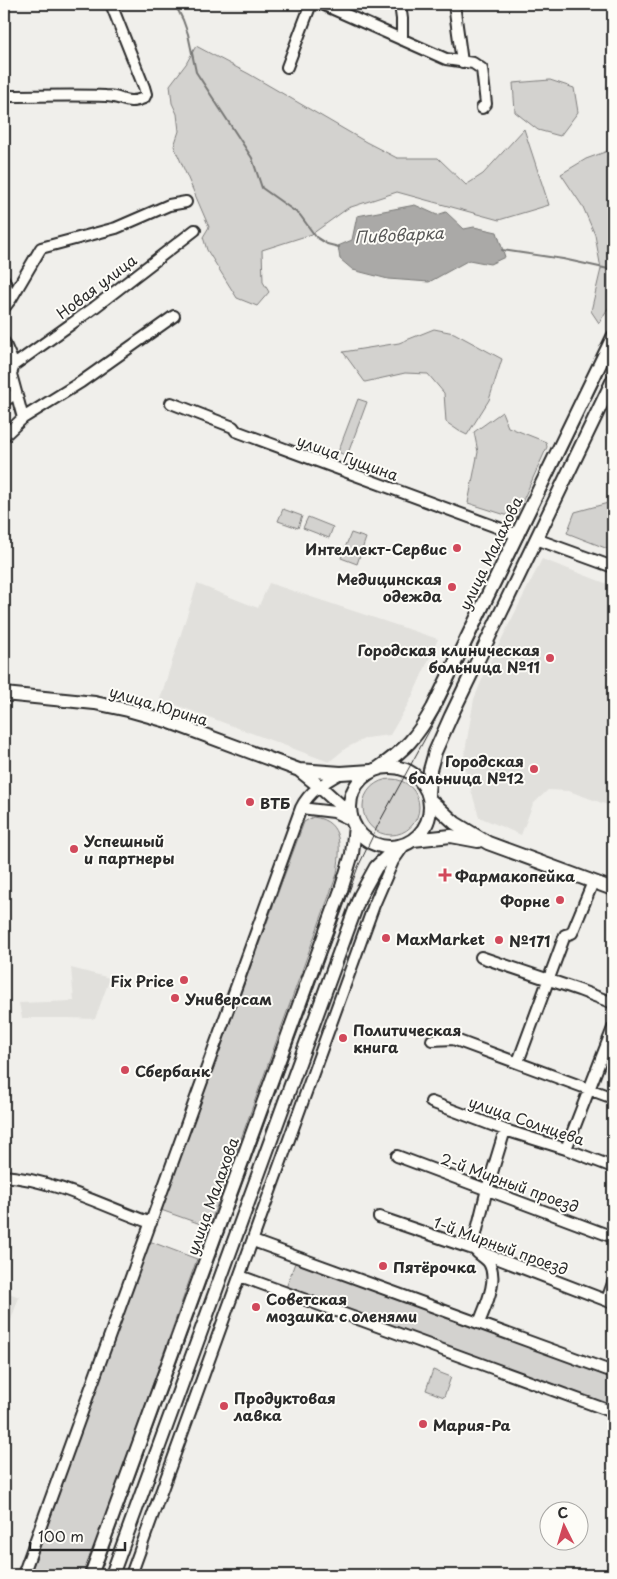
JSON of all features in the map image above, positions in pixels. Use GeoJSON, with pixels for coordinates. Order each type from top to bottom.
{"type":"FeatureCollection","features":[{"type":"Feature","properties":{"kind":"main road","name":"улица Малахова"},"geometry":{"type":"LineString","coordinates":[[374,770],[406,747],[424,725],[613,337]]}},
{"type":"Feature","properties":{"kind":"main road"},"geometry":{"type":"LineString","coordinates":[[112,1575],[360,896],[376,868],[424,829],[430,815],[430,770],[435,752],[613,380]]}},
{"type":"Feature","properties":{"kind":"main road","name":"улица Юрина"},"geometry":{"type":"LineString","coordinates":[[4,694],[86,702],[128,710],[167,721],[299,770],[341,773],[374,770]]}},
{"type":"Feature","properties":{"kind":"main road"},"geometry":{"type":"LineString","coordinates":[[488,843],[455,823],[429,797],[422,781],[408,770],[393,767],[374,770],[364,776],[351,798],[353,821],[364,837],[381,846],[451,836],[488,843],[613,889]]}},
{"type":"Feature","properties":{"kind":"main road","name":"улица Юрина"},"geometry":{"type":"LineString","coordinates":[[299,770],[319,786],[353,821]]}},
{"type":"Feature","properties":{"kind":"main road","name":"улица Малахова"},"geometry":{"type":"LineString","coordinates":[[91,1575],[341,890],[353,849],[353,821]]}},
{"type":"Feature","properties":{"kind":"street"},"geometry":{"type":"LineString","coordinates":[[4,96],[110,96],[127,102],[135,102],[144,98],[146,94],[110,4]]}},
{"type":"Feature","properties":{"kind":"street"},"geometry":{"type":"LineString","coordinates":[[287,67],[311,4]]}},
{"type":"Feature","properties":{"kind":"street"},"geometry":{"type":"LineString","coordinates":[[322,4],[446,60],[473,63],[482,70],[486,104],[482,108]]}},
{"type":"Feature","properties":{"kind":"street"},"geometry":{"type":"LineString","coordinates":[[400,4],[402,40]]}},
{"type":"Feature","properties":{"kind":"street"},"geometry":{"type":"LineString","coordinates":[[454,4],[462,62]]}},
{"type":"Feature","properties":{"kind":"street"},"geometry":{"type":"LineString","coordinates":[[4,308],[41,248],[116,228],[169,204],[186,202]]}},
{"type":"Feature","properties":{"kind":"street","name":"Новая улица"},"geometry":{"type":"LineString","coordinates":[[9,371],[195,230]]}},
{"type":"Feature","properties":{"kind":"street"},"geometry":{"type":"LineString","coordinates":[[4,280],[10,299]]}},
{"type":"Feature","properties":{"kind":"street"},"geometry":{"type":"LineString","coordinates":[[4,436],[23,418],[81,382],[174,316]]}},
{"type":"Feature","properties":{"kind":"street"},"geometry":{"type":"LineString","coordinates":[[4,342],[9,371],[23,418]]}},
{"type":"Feature","properties":{"kind":"street"},"geometry":{"type":"LineString","coordinates":[[4,401],[15,394]]}},
{"type":"Feature","properties":{"kind":"street","name":"улица Гущина"},"geometry":{"type":"LineString","coordinates":[[171,403],[233,427],[236,432],[246,436],[518,534]]}},
{"type":"Feature","properties":{"kind":"street"},"geometry":{"type":"LineString","coordinates":[[536,539],[613,568]]}},
{"type":"Feature","properties":{"kind":"street"},"geometry":{"type":"LineString","coordinates":[[23,1575],[301,808],[308,796],[319,786],[341,773]]}},
{"type":"Feature","properties":{"kind":"street"},"geometry":{"type":"LineString","coordinates":[[301,808],[334,812],[353,821]]}},
{"type":"Feature","properties":{"kind":"street"},"geometry":{"type":"LineString","coordinates":[[131,1575],[374,905],[394,861],[405,843]]}},
{"type":"Feature","properties":{"kind":"street"},"geometry":{"type":"LineString","coordinates":[[518,1062],[565,935],[572,933],[593,882]]}},
{"type":"Feature","properties":{"kind":"street"},"geometry":{"type":"LineString","coordinates":[[481,958],[613,1003]]}},
{"type":"Feature","properties":{"kind":"street"},"geometry":{"type":"LineString","coordinates":[[566,1149],[613,1028]]}},
{"type":"Feature","properties":{"kind":"street"},"geometry":{"type":"LineString","coordinates":[[432,1040],[453,1039],[613,1098]]}},
{"type":"Feature","properties":{"kind":"street","name":"улица Солнцева"},"geometry":{"type":"LineString","coordinates":[[431,1102],[613,1167]]}},
{"type":"Feature","properties":{"kind":"street"},"geometry":{"type":"LineString","coordinates":[[479,1324],[490,1292],[492,1278],[488,1261],[474,1249],[487,1189],[505,1130]]}},
{"type":"Feature","properties":{"kind":"street","name":"2-й Мирный проезд"},"geometry":{"type":"LineString","coordinates":[[397,1156],[613,1237]]}},
{"type":"Feature","properties":{"kind":"street"},"geometry":{"type":"LineString","coordinates":[[4,1176],[23,1178],[44,1184],[152,1222]]}},
{"type":"Feature","properties":{"kind":"street","name":"1-й Мирный проезд"},"geometry":{"type":"LineString","coordinates":[[379,1217],[474,1249],[610,1302]]}},
{"type":"Feature","properties":{"kind":"street"},"geometry":{"type":"LineString","coordinates":[[253,1241],[613,1372]]}},
{"type":"Feature","properties":{"kind":"street"},"geometry":{"type":"LineString","coordinates":[[240,1276],[613,1412]]}},
{"type":"Feature","properties":{"kind":"street"},"geometry":{"type":"LineString","coordinates":[[610,1302],[613,1283]]}},
{"type":"Feature","properties":{"kind":"shaded area"},"geometry":{"type":"Polygon","coordinates":[[[196,46],[397,158],[438,158],[466,185],[483,174],[524,129],[549,205],[499,220],[397,192],[348,208],[312,234],[262,250],[263,282],[269,292],[257,306],[237,298],[207,250],[203,237],[209,227],[174,146],[179,131],[170,85],[186,64],[196,46]]]}},
{"type":"Feature","properties":{"kind":"shaded area"},"geometry":{"type":"Polygon","coordinates":[[[550,80],[574,88],[578,112],[560,136],[538,130],[515,112],[513,83],[550,80]]]}},
{"type":"Feature","properties":{"kind":"shaded area"},"geometry":{"type":"Polygon","coordinates":[[[613,149],[613,300],[599,323],[591,311],[601,269],[595,235],[583,207],[561,174],[586,159],[613,149]]]}},
{"type":"Feature","properties":{"kind":"shaded area"},"geometry":{"type":"Polygon","coordinates":[[[434,329],[454,333],[502,359],[489,400],[467,435],[446,422],[444,393],[428,374],[405,373],[365,382],[343,352],[399,343],[434,329]]]}},
{"type":"Feature","properties":{"kind":"shaded area"},"geometry":{"type":"Polygon","coordinates":[[[358,399],[367,402],[347,456],[338,452],[358,399]]]}},
{"type":"Feature","properties":{"kind":"shaded area"},"geometry":{"type":"Polygon","coordinates":[[[502,412],[508,427],[546,442],[547,447],[515,518],[468,503],[478,452],[474,432],[502,412]]]}},
{"type":"Feature","properties":{"kind":"shaded area"},"geometry":{"type":"Polygon","coordinates":[[[613,491],[613,551],[567,533],[575,512],[608,503],[613,491]]]}},
{"type":"Feature","properties":{"kind":"shaded area"},"geometry":{"type":"Polygon","coordinates":[[[283,509],[302,516],[298,528],[278,521],[283,509]]]}},
{"type":"Feature","properties":{"kind":"shaded area"},"geometry":{"type":"Polygon","coordinates":[[[308,517],[333,527],[329,538],[303,528],[308,517]]]}},
{"type":"Feature","properties":{"kind":"shaded area"},"geometry":{"type":"Polygon","coordinates":[[[351,533],[366,538],[357,564],[341,558],[351,533]]]}},
{"type":"Feature","properties":{"kind":"shaded area"},"geometry":{"type":"Polygon","coordinates":[[[542,559],[613,586],[613,807],[569,791],[548,790],[533,804],[521,835],[479,817],[463,763],[474,699],[486,670],[542,559]]]}},
{"type":"Feature","properties":{"kind":"shaded area"},"geometry":{"type":"Polygon","coordinates":[[[269,583],[438,639],[411,699],[390,735],[366,738],[346,748],[329,762],[160,699],[197,584],[258,608],[269,583]]]}},
{"type":"Feature","properties":{"kind":"shaded area"},"geometry":{"type":"Polygon","coordinates":[[[385,779],[397,779],[411,787],[419,801],[417,818],[411,827],[397,835],[385,835],[375,830],[368,823],[363,813],[363,801],[368,791],[375,784],[385,779]]]}},
{"type":"Feature","properties":{"kind":"shaded area"},"geometry":{"type":"Polygon","coordinates":[[[313,817],[331,824],[335,830],[339,846],[337,874],[209,1227],[161,1210],[304,822],[313,817]]]}},
{"type":"Feature","properties":{"kind":"shaded area"},"geometry":{"type":"Polygon","coordinates":[[[71,968],[110,978],[95,1019],[22,1018],[19,1003],[74,1001],[71,968]]]}},
{"type":"Feature","properties":{"kind":"shaded area"},"geometry":{"type":"Polygon","coordinates":[[[149,1241],[197,1259],[85,1575],[30,1575],[149,1241]]]}},
{"type":"Feature","properties":{"kind":"shaded area"},"geometry":{"type":"Polygon","coordinates":[[[296,1260],[613,1376],[613,1408],[286,1288],[296,1260]]]}},
{"type":"Feature","properties":{"kind":"shaded area"},"geometry":{"type":"Polygon","coordinates":[[[4,1291],[19,1297],[4,1340],[4,1291]]]}},
{"type":"Feature","properties":{"kind":"shaded area"},"geometry":{"type":"Polygon","coordinates":[[[433,1370],[451,1377],[444,1397],[426,1390],[433,1370]]]}},
{"type":"Feature","properties":{"kind":"water"},"geometry":{"type":"Polygon","coordinates":[[[415,205],[437,215],[446,212],[464,229],[474,227],[497,232],[505,257],[490,264],[469,260],[429,282],[388,279],[353,270],[340,259],[338,246],[352,240],[357,216],[415,205]]]}},
{"type":"Feature","properties":{"kind":"waterway","name":"Пивоварка"},"geometry":{"type":"LineString","coordinates":[[175,4],[188,34],[196,72],[252,158],[262,188],[300,215],[316,237],[327,244],[339,247]]}},
{"type":"Feature","properties":{"kind":"waterway","name":"Пивоварка"},"geometry":{"type":"LineString","coordinates":[[502,250],[563,259],[613,270]]}},
{"type":"Feature","properties":{"kind":"tram line"},"geometry":{"type":"LineString","coordinates":[[99,1575],[358,867],[379,823],[440,711],[613,354]]}},
{"type":"Feature","properties":{"kind":"place","name":"Интеллект-Сервис"},"geometry":{"type":"Point","coordinates":[457,548]}},
{"type":"Feature","properties":{"kind":"place","name":"Медицинская одежда"},"geometry":{"type":"Point","coordinates":[452,587]}},
{"type":"Feature","properties":{"kind":"place","name":"Городская клиническая больница №11"},"geometry":{"type":"Point","coordinates":[550,658]}},
{"type":"Feature","properties":{"kind":"place","name":"Городская больница №12"},"geometry":{"type":"Point","coordinates":[534,769]}},
{"type":"Feature","properties":{"kind":"place","name":"ВТБ"},"geometry":{"type":"Point","coordinates":[250,802]}},
{"type":"Feature","properties":{"kind":"place","name":"Успешный и партнеры"},"geometry":{"type":"Point","coordinates":[74,849]}},
{"type":"Feature","properties":{"kind":"place","name":"Фармакопейка"},"geometry":{"type":"Point","coordinates":[445,875]}},
{"type":"Feature","properties":{"kind":"place","name":"Форне"},"geometry":{"type":"Point","coordinates":[560,900]}},
{"type":"Feature","properties":{"kind":"place","name":"MaxMarket"},"geometry":{"type":"Point","coordinates":[386,938]}},
{"type":"Feature","properties":{"kind":"place","name":"№171"},"geometry":{"type":"Point","coordinates":[499,940]}},
{"type":"Feature","properties":{"kind":"place","name":"Fix Price"},"geometry":{"type":"Point","coordinates":[184,980]}},
{"type":"Feature","properties":{"kind":"place","name":"Универсам"},"geometry":{"type":"Point","coordinates":[175,998]}},
{"type":"Feature","properties":{"kind":"place","name":"Политическая книга"},"geometry":{"type":"Point","coordinates":[343,1038]}},
{"type":"Feature","properties":{"kind":"place","name":"Сбербанк"},"geometry":{"type":"Point","coordinates":[125,1070]}},
{"type":"Feature","properties":{"kind":"place","name":"Пятёрочка"},"geometry":{"type":"Point","coordinates":[383,1266]}},
{"type":"Feature","properties":{"kind":"place","name":"Советская мозаика с оленями"},"geometry":{"type":"Point","coordinates":[256,1307]}},
{"type":"Feature","properties":{"kind":"place","name":"Продуктовая лавка"},"geometry":{"type":"Point","coordinates":[224,1406]}},
{"type":"Feature","properties":{"kind":"place","name":"Мария-Ра"},"geometry":{"type":"Point","coordinates":[423,1424]}}]}
